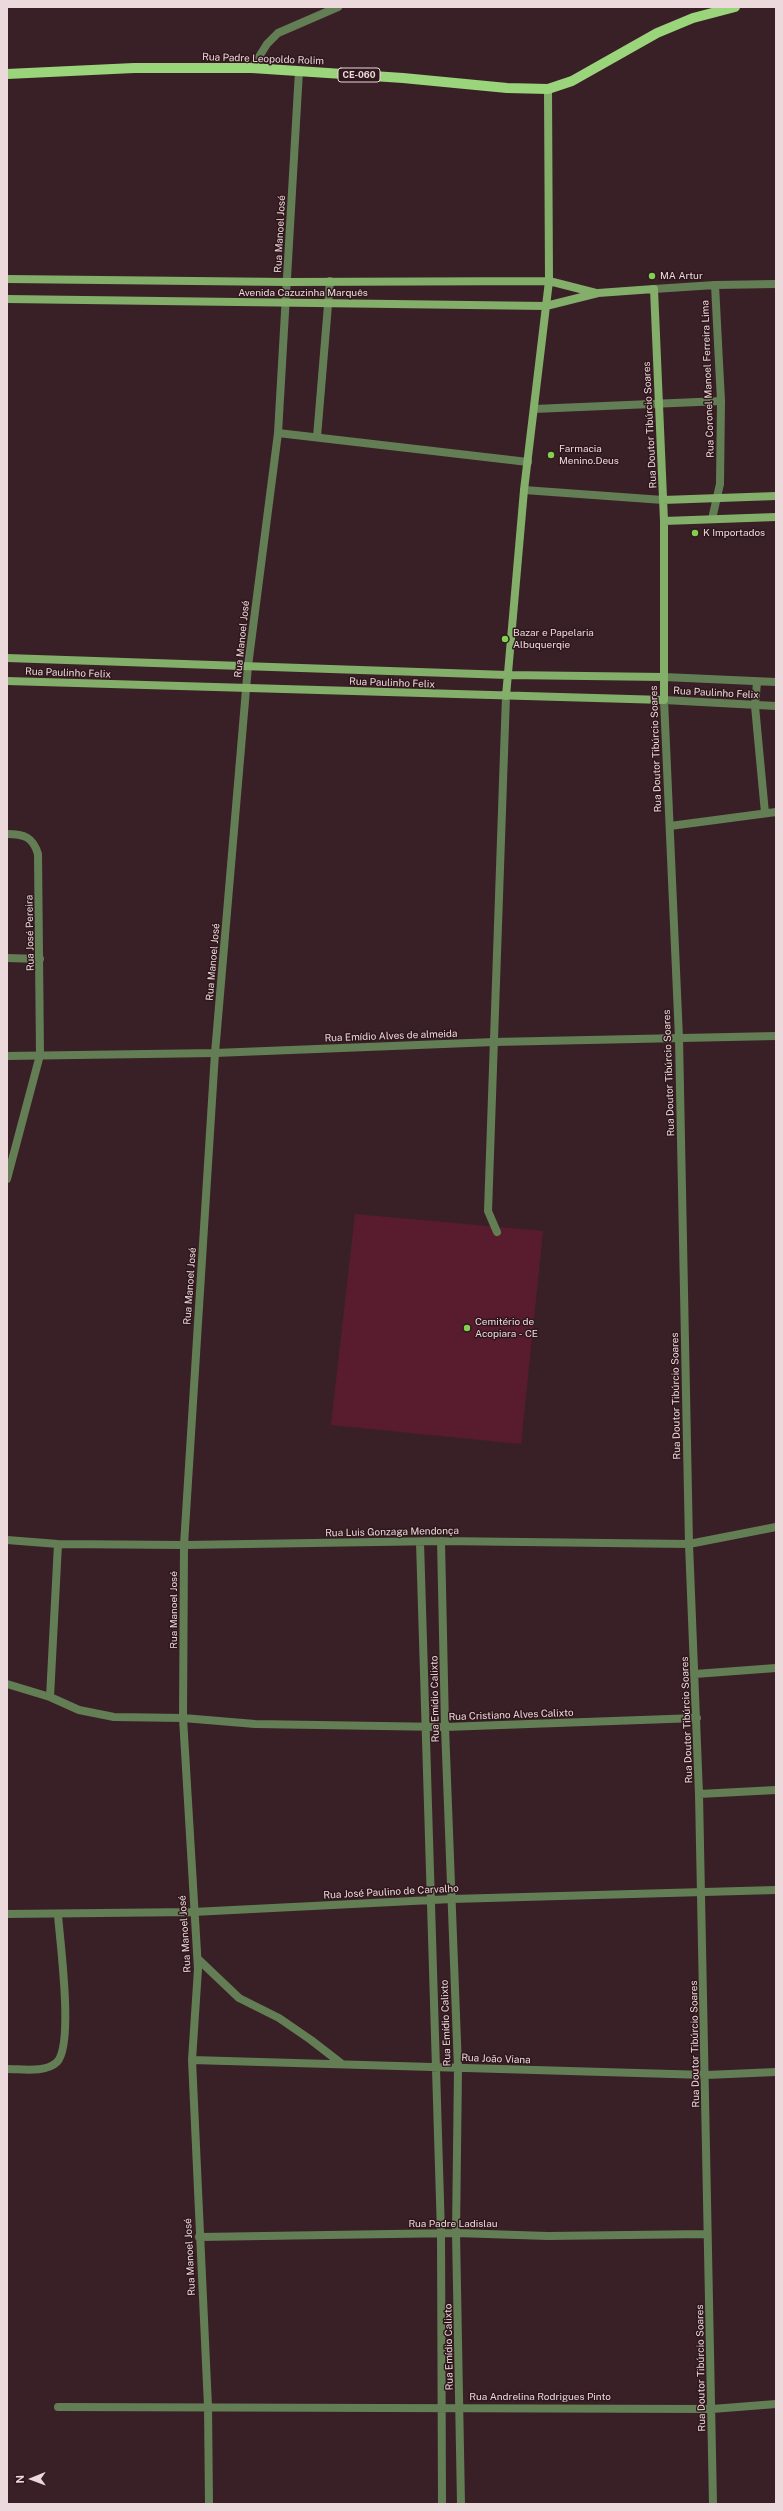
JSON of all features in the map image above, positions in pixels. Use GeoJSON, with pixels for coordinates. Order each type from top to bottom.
{"type":"FeatureCollection","features":[{"type":"Feature","properties":{"kind":"main road","name":"Rua Padre Leopoldo Rolim"},"geometry":{"type":"LineString","coordinates":[[7,74],[134,68],[252,68],[506,88],[548,89],[572,81],[656,33],[693,18],[735,7]]}},
{"type":"Feature","properties":{"kind":"main road"},"geometry":{"type":"LineString","coordinates":[[506,696],[524,490],[549,281],[548,89]]}},
{"type":"Feature","properties":{"kind":"main road","name":"Avenida Cazuzinha Marquês"},"geometry":{"type":"LineString","coordinates":[[7,279],[287,282],[549,281],[598,293]]}},
{"type":"Feature","properties":{"kind":"main road","name":"Avenida Cazuzinha Marquês"},"geometry":{"type":"LineString","coordinates":[[7,299],[287,304],[328,303],[546,306],[598,293],[654,289]]}},
{"type":"Feature","properties":{"kind":"main road","name":"Rua Doutor Tibúrcio Soares"},"geometry":{"type":"LineString","coordinates":[[654,289],[664,521],[664,700]]}},
{"type":"Feature","properties":{"kind":"main road"},"geometry":{"type":"LineString","coordinates":[[663,500],[776,496]]}},
{"type":"Feature","properties":{"kind":"main road"},"geometry":{"type":"LineString","coordinates":[[664,521],[776,517]]}},
{"type":"Feature","properties":{"kind":"main road","name":"Rua Paulinho Felix"},"geometry":{"type":"LineString","coordinates":[[7,658],[507,675],[664,677]]}},
{"type":"Feature","properties":{"kind":"main road","name":"Rua Paulinho Felix"},"geometry":{"type":"LineString","coordinates":[[7,681],[664,700]]}},
{"type":"Feature","properties":{"kind":"street"},"geometry":{"type":"LineString","coordinates":[[252,68],[267,44],[278,33],[338,7]]}},
{"type":"Feature","properties":{"kind":"street","name":"Rua Manoel José"},"geometry":{"type":"LineString","coordinates":[[209,2504],[208,2406],[192,2060],[198,2000],[198,1959],[193,1912],[183,1718],[184,1545],[215,1053],[248,666],[278,433],[287,304],[299,72]]}},
{"type":"Feature","properties":{"kind":"street"},"geometry":{"type":"LineString","coordinates":[[317,438],[330,281]]}},
{"type":"Feature","properties":{"kind":"street"},"geometry":{"type":"LineString","coordinates":[[654,289],[715,285],[776,284]]}},
{"type":"Feature","properties":{"kind":"street","name":"Rua Coronel Manoel Ferreira Lima"},"geometry":{"type":"LineString","coordinates":[[712,519],[720,484],[720,401],[715,285]]}},
{"type":"Feature","properties":{"kind":"street"},"geometry":{"type":"LineString","coordinates":[[534,409],[720,401]]}},
{"type":"Feature","properties":{"kind":"street"},"geometry":{"type":"LineString","coordinates":[[278,433],[528,462]]}},
{"type":"Feature","properties":{"kind":"street"},"geometry":{"type":"LineString","coordinates":[[524,490],[663,500]]}},
{"type":"Feature","properties":{"kind":"street","name":"Rua Paulinho Felix"},"geometry":{"type":"LineString","coordinates":[[664,677],[776,682]]}},
{"type":"Feature","properties":{"kind":"street"},"geometry":{"type":"LineString","coordinates":[[757,682],[755,706],[765,813]]}},
{"type":"Feature","properties":{"kind":"street"},"geometry":{"type":"LineString","coordinates":[[497,1232],[488,1211],[506,696]]}},
{"type":"Feature","properties":{"kind":"street","name":"Rua Paulinho Felix"},"geometry":{"type":"LineString","coordinates":[[664,700],[776,706]]}},
{"type":"Feature","properties":{"kind":"street","name":"Rua Doutor Tibúrcio Soares"},"geometry":{"type":"LineString","coordinates":[[664,700],[679,1038],[689,1544],[696,1674],[700,1794],[713,2504]]}},
{"type":"Feature","properties":{"kind":"street"},"geometry":{"type":"LineString","coordinates":[[670,826],[776,812]]}},
{"type":"Feature","properties":{"kind":"street","name":"Rua José Pereira"},"geometry":{"type":"LineString","coordinates":[[7,834],[22,834],[29,838],[35,843],[38,854],[40,959],[40,1055],[7,1179]]}},
{"type":"Feature","properties":{"kind":"street"},"geometry":{"type":"LineString","coordinates":[[7,958],[40,959]]}},
{"type":"Feature","properties":{"kind":"street","name":"Rua Emídio Alves de almeida"},"geometry":{"type":"LineString","coordinates":[[7,1056],[215,1053],[494,1042],[776,1036]]}},
{"type":"Feature","properties":{"kind":"street","name":"Rua Luis Gonzaga Mendonça"},"geometry":{"type":"LineString","coordinates":[[7,1540],[58,1544],[184,1545],[441,1541],[689,1544],[776,1527]]}},
{"type":"Feature","properties":{"kind":"street","name":"Rua Emídio Calixto"},"geometry":{"type":"LineString","coordinates":[[441,1541],[445,1727],[458,2068],[456,2233],[461,2504]]}},
{"type":"Feature","properties":{"kind":"street","name":"Rua Emídio Calixto"},"geometry":{"type":"LineString","coordinates":[[420,1542],[441,2233],[442,2504]]}},
{"type":"Feature","properties":{"kind":"street"},"geometry":{"type":"LineString","coordinates":[[50,1697],[58,1544]]}},
{"type":"Feature","properties":{"kind":"street"},"geometry":{"type":"LineString","coordinates":[[696,1674],[776,1668]]}},
{"type":"Feature","properties":{"kind":"street","name":"Rua Cristiano Alves Calixto"},"geometry":{"type":"LineString","coordinates":[[7,1684],[50,1697],[79,1710],[114,1717],[183,1718],[255,1724],[426,1725],[445,1727],[697,1718]]}},
{"type":"Feature","properties":{"kind":"street"},"geometry":{"type":"LineString","coordinates":[[700,1794],[776,1790]]}},
{"type":"Feature","properties":{"kind":"street","name":"Rua José Paulino de Carvalho"},"geometry":{"type":"LineString","coordinates":[[7,1914],[58,1915],[193,1912],[452,1898],[776,1890]]}},
{"type":"Feature","properties":{"kind":"street"},"geometry":{"type":"LineString","coordinates":[[7,2070],[46,2069],[58,2062],[63,2050],[67,2029],[58,1915]]}},
{"type":"Feature","properties":{"kind":"street"},"geometry":{"type":"LineString","coordinates":[[198,1959],[239,1998],[279,2018],[342,2064]]}},
{"type":"Feature","properties":{"kind":"street","name":"Rua João Viana"},"geometry":{"type":"LineString","coordinates":[[192,2060],[706,2074],[776,2072]]}},
{"type":"Feature","properties":{"kind":"street","name":"Rua Padre Ladislau"},"geometry":{"type":"LineString","coordinates":[[199,2237],[441,2233],[548,2236],[708,2234]]}},
{"type":"Feature","properties":{"kind":"street","name":"Rua Andrelina Rodrigues Pinto"},"geometry":{"type":"LineString","coordinates":[[58,2407],[460,2406],[712,2408],[776,2404]]}},
{"type":"Feature","properties":{"kind":"shaded area"},"geometry":{"type":"Polygon","coordinates":[[[355,1214],[543,1231],[521,1444],[331,1425],[355,1214]]]}},
{"type":"Feature","properties":{"kind":"place","name":"MA Artur"},"geometry":{"type":"Point","coordinates":[652,276]}},
{"type":"Feature","properties":{"kind":"place","name":"Farmacia Menino.Deus"},"geometry":{"type":"Point","coordinates":[551,455]}},
{"type":"Feature","properties":{"kind":"place","name":"K Importados"},"geometry":{"type":"Point","coordinates":[695,533]}},
{"type":"Feature","properties":{"kind":"place","name":"Bazar e Papelaria Albuquerqie"},"geometry":{"type":"Point","coordinates":[505,639]}},
{"type":"Feature","properties":{"kind":"place","name":"Cemitério de Acopiara - CE"},"geometry":{"type":"Point","coordinates":[467,1328]}}]}
